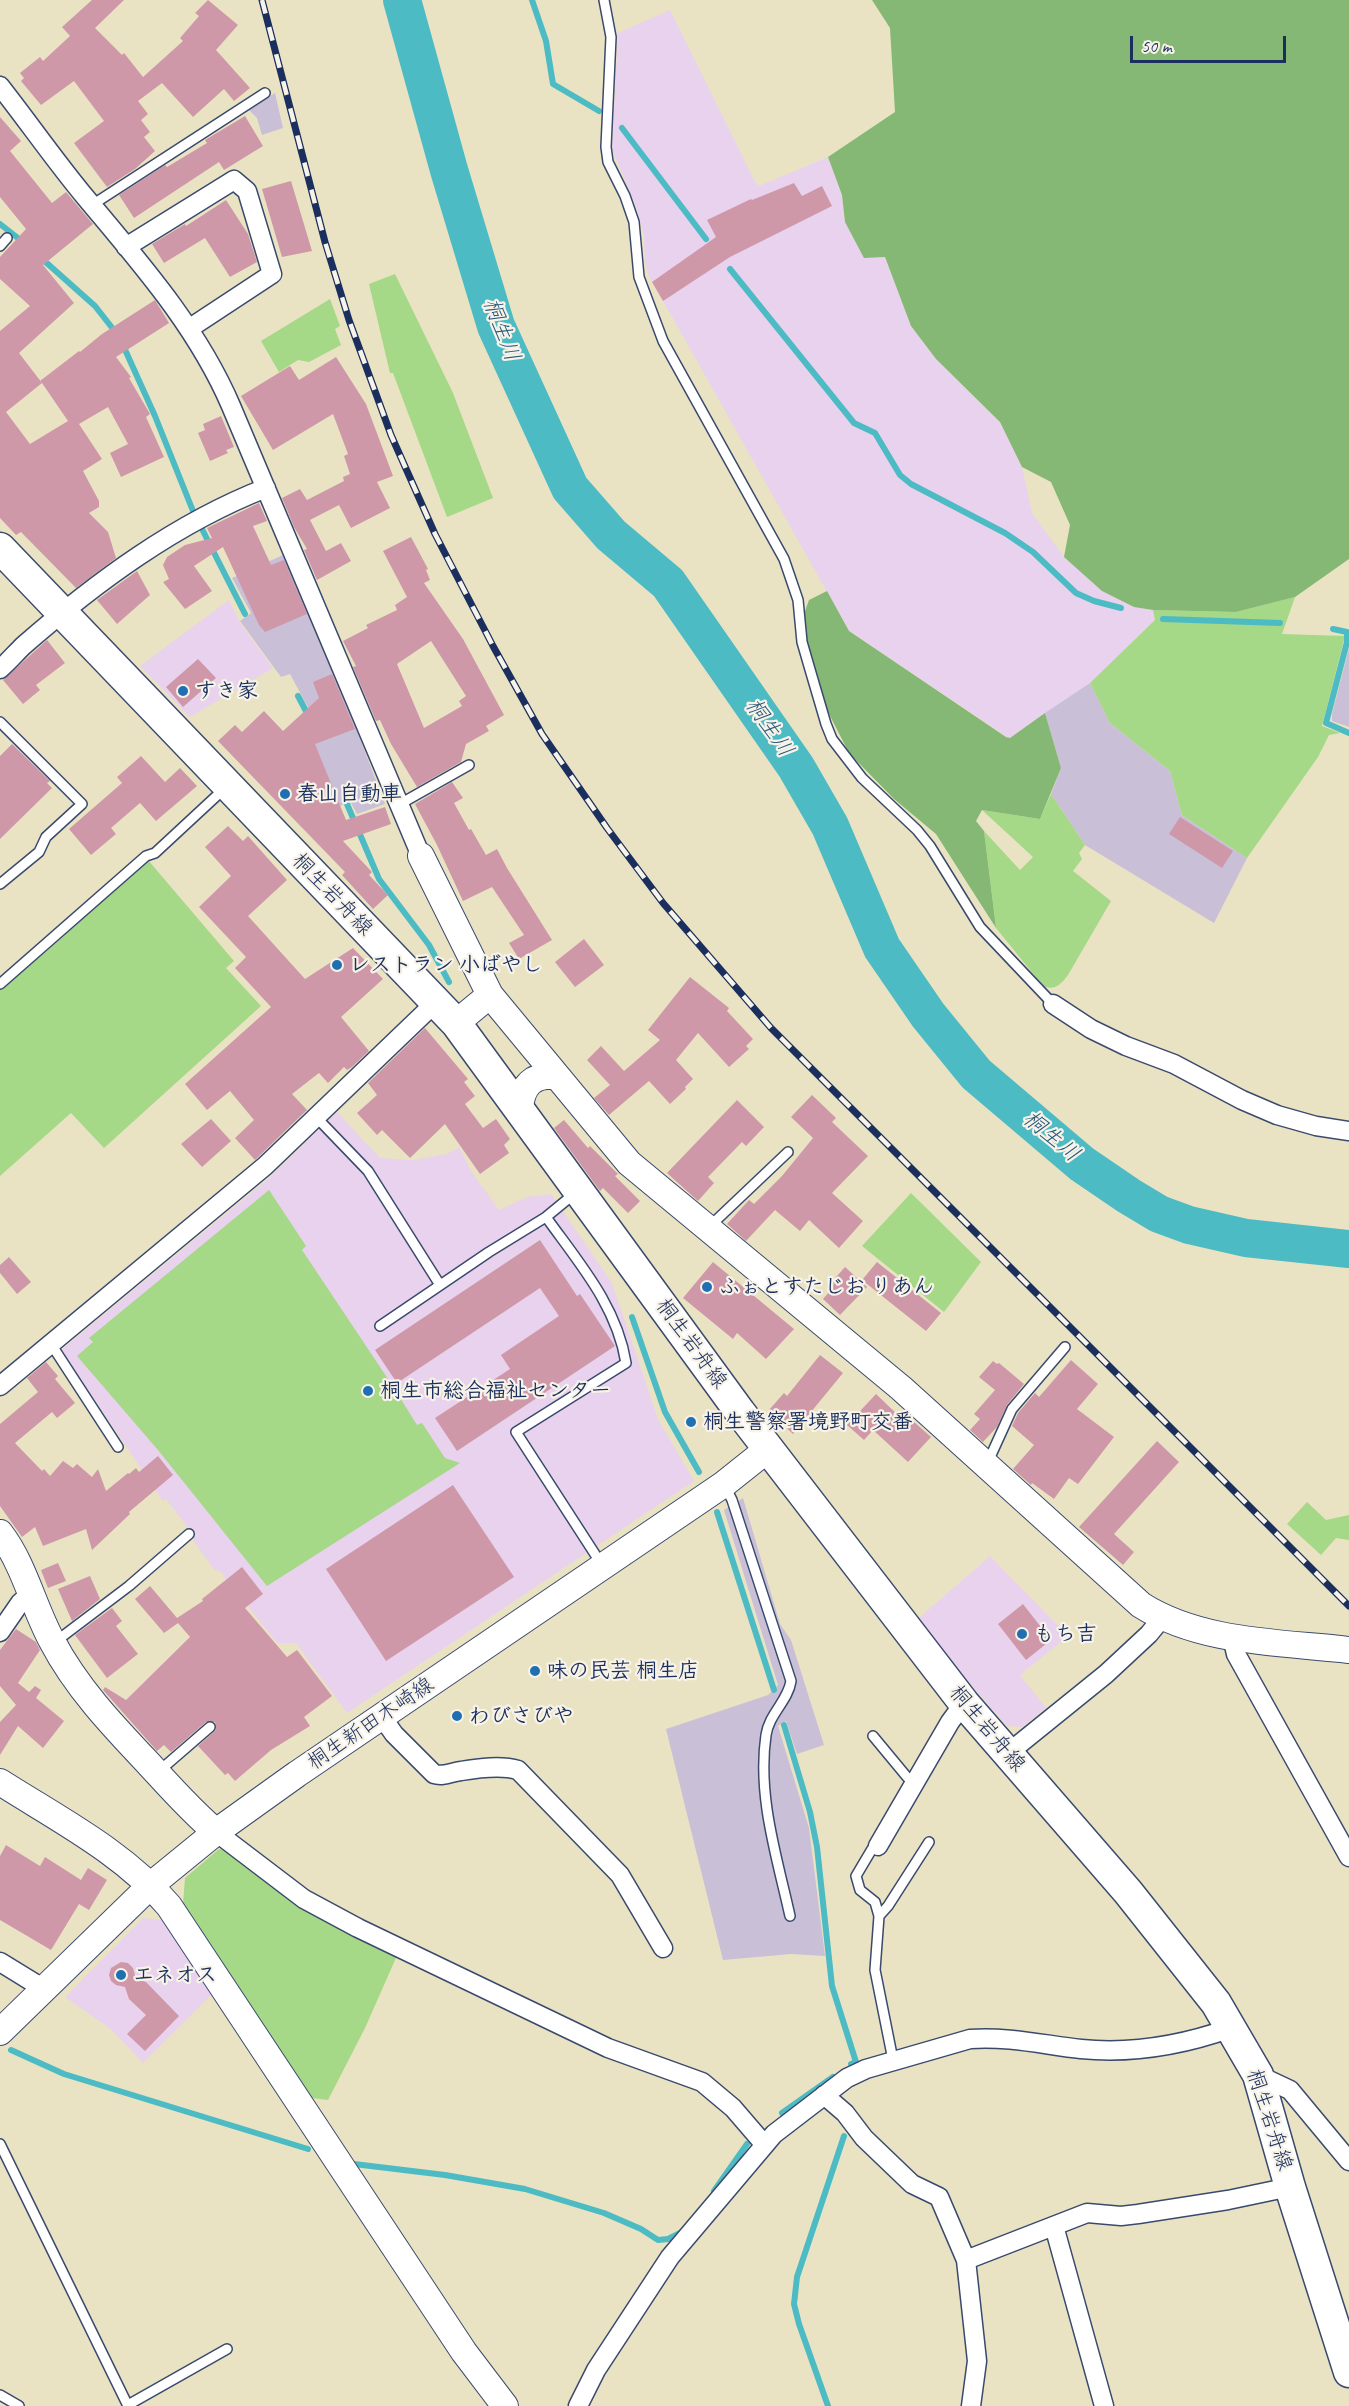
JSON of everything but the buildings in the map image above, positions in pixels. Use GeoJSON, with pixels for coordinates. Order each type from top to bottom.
{"type":"FeatureCollection","features":[{"type":"Feature","properties":{"kind":"main road","name":"桐生岩舟線"},"geometry":{"type":"LineString","coordinates":[[0,548],[446,1013],[520,1108],[768,1449],[964,1703],[1128,1892],[1215,2003],[1258,2075],[1290,2187],[1349,2372]]}},
{"type":"Feature","properties":{"kind":"street"},"geometry":{"type":"LineString","coordinates":[[0,86],[190,328],[222,384],[421,856],[490,995],[629,1163],[901,1388],[1141,1605],[1162,1618],[1198,1630],[1232,1637],[1349,1650]]}},
{"type":"Feature","properties":{"kind":"street"},"geometry":{"type":"LineString","coordinates":[[126,247],[234,180],[247,191],[272,274],[190,328]]}},
{"type":"Feature","properties":{"kind":"street"},"geometry":{"type":"LineString","coordinates":[[0,669],[21,648],[111,575],[226,505],[266,488]]}},
{"type":"Feature","properties":{"kind":"street"},"geometry":{"type":"LineString","coordinates":[[0,1386],[265,1166],[316,1117],[446,1013],[490,995]]}},
{"type":"Feature","properties":{"kind":"street"},"geometry":{"type":"LineString","coordinates":[[1053,1004],[1091,1029],[1126,1046],[1174,1064],[1242,1100],[1316,1126],[1349,1131]]}},
{"type":"Feature","properties":{"kind":"street"},"geometry":{"type":"LineString","coordinates":[[520,1108],[521,1095],[528,1083],[536,1078],[556,1076]]}},
{"type":"Feature","properties":{"kind":"street","name":"桐生新田木崎線"},"geometry":{"type":"LineString","coordinates":[[0,2032],[151,1885],[216,1832],[724,1484],[768,1449]]}},
{"type":"Feature","properties":{"kind":"street"},"geometry":{"type":"LineString","coordinates":[[0,1533],[9,1545],[54,1644],[86,1694],[197,1816],[216,1832],[304,1899],[358,1928],[608,2048],[702,2082],[733,2108],[764,2144]]}},
{"type":"Feature","properties":{"kind":"street"},"geometry":{"type":"LineString","coordinates":[[0,1632],[20,1603],[30,1594]]}},
{"type":"Feature","properties":{"kind":"street"},"geometry":{"type":"LineString","coordinates":[[1007,1754],[1106,1674],[1156,1627],[1162,1618]]}},
{"type":"Feature","properties":{"kind":"street"},"geometry":{"type":"LineString","coordinates":[[1232,1637],[1232,1645],[1236,1654],[1349,1857]]}},
{"type":"Feature","properties":{"kind":"street"},"geometry":{"type":"LineString","coordinates":[[878,1846],[950,1722],[964,1703]]}},
{"type":"Feature","properties":{"kind":"street"},"geometry":{"type":"LineString","coordinates":[[382,1717],[394,1734],[434,1774],[439,1776],[461,1771],[509,1767],[518,1770],[620,1875],[663,1948]]}},
{"type":"Feature","properties":{"kind":"street"},"geometry":{"type":"LineString","coordinates":[[0,1782],[123,1861],[151,1885],[182,1924],[464,2352],[505,2406]]}},
{"type":"Feature","properties":{"kind":"street"},"geometry":{"type":"LineString","coordinates":[[0,1962],[44,1989]]}},
{"type":"Feature","properties":{"kind":"street"},"geometry":{"type":"LineString","coordinates":[[578,2406],[596,2370],[670,2257],[764,2144],[847,2078],[893,2060],[970,2039],[987,2038],[1084,2049],[1126,2050],[1180,2044],[1231,2028]]}},
{"type":"Feature","properties":{"kind":"street"},"geometry":{"type":"LineString","coordinates":[[1258,2075],[1290,2090],[1349,2161]]}},
{"type":"Feature","properties":{"kind":"street"},"geometry":{"type":"LineString","coordinates":[[824,2095],[845,2113],[864,2138],[912,2184],[939,2197],[966,2260],[977,2361],[971,2406]]}},
{"type":"Feature","properties":{"kind":"street"},"geometry":{"type":"LineString","coordinates":[[966,2260],[1087,2213],[1121,2216],[1138,2214],[1228,2200],[1290,2187]]}},
{"type":"Feature","properties":{"kind":"street"},"geometry":{"type":"LineString","coordinates":[[1054,2226],[1104,2406]]}},
{"type":"Feature","properties":{"kind":"lane"},"geometry":{"type":"LineString","coordinates":[[604,0],[611,37],[606,147],[608,162],[625,196],[634,222],[639,277],[646,300],[663,341],[784,559],[798,600],[802,642],[826,724],[840,750],[855,770],[930,846],[980,927],[1053,1004]]}},
{"type":"Feature","properties":{"kind":"lane"},"geometry":{"type":"LineString","coordinates":[[92,205],[265,93]]}},
{"type":"Feature","properties":{"kind":"lane"},"geometry":{"type":"LineString","coordinates":[[0,246],[7,238]]}},
{"type":"Feature","properties":{"kind":"lane"},"geometry":{"type":"LineString","coordinates":[[0,722],[82,804],[46,837],[39,852],[0,884]]}},
{"type":"Feature","properties":{"kind":"lane"},"geometry":{"type":"LineString","coordinates":[[400,804],[469,765]]}},
{"type":"Feature","properties":{"kind":"lane"},"geometry":{"type":"LineString","coordinates":[[0,984],[146,856],[155,853],[228,786]]}},
{"type":"Feature","properties":{"kind":"lane"},"geometry":{"type":"LineString","coordinates":[[316,1117],[368,1171],[440,1285]]}},
{"type":"Feature","properties":{"kind":"lane"},"geometry":{"type":"LineString","coordinates":[[707,1229],[788,1152]]}},
{"type":"Feature","properties":{"kind":"lane"},"geometry":{"type":"LineString","coordinates":[[380,1326],[546,1217],[579,1190]]}},
{"type":"Feature","properties":{"kind":"lane"},"geometry":{"type":"LineString","coordinates":[[546,1217],[605,1300],[622,1341],[626,1363],[516,1432],[604,1567]]}},
{"type":"Feature","properties":{"kind":"lane"},"geometry":{"type":"LineString","coordinates":[[51,1344],[118,1447]]}},
{"type":"Feature","properties":{"kind":"lane"},"geometry":{"type":"LineString","coordinates":[[987,1465],[1012,1409],[1065,1347]]}},
{"type":"Feature","properties":{"kind":"lane"},"geometry":{"type":"LineString","coordinates":[[724,1484],[732,1500],[791,1681],[790,1690],[768,1725],[764,1770],[765,1803],[790,1916]]}},
{"type":"Feature","properties":{"kind":"lane"},"geometry":{"type":"LineString","coordinates":[[54,1644],[129,1586],[189,1534]]}},
{"type":"Feature","properties":{"kind":"lane"},"geometry":{"type":"LineString","coordinates":[[157,1773],[210,1727]]}},
{"type":"Feature","properties":{"kind":"lane"},"geometry":{"type":"LineString","coordinates":[[873,1736],[914,1782]]}},
{"type":"Feature","properties":{"kind":"lane"},"geometry":{"type":"LineString","coordinates":[[879,1916],[888,1906],[929,1842]]}},
{"type":"Feature","properties":{"kind":"lane"},"geometry":{"type":"LineString","coordinates":[[878,1846],[872,1849],[856,1876],[860,1890],[876,1902],[879,1916],[875,1970],[893,2060]]}},
{"type":"Feature","properties":{"kind":"lane"},"geometry":{"type":"LineString","coordinates":[[0,2144],[128,2406],[227,2349]]}},
{"type":"Feature","properties":{"kind":"lane"},"geometry":{"type":"LineString","coordinates":[[0,2395],[19,2406]]}},
{"type":"Feature","properties":{"kind":"shaded area"},"geometry":{"type":"Polygon","coordinates":[[[670,10],[755,182],[759,186],[828,157],[842,195],[845,222],[885,257],[911,326],[936,359],[1000,422],[1022,467],[1032,513],[1064,557],[1134,607],[1153,610],[1155,620],[1090,683],[1010,739],[849,631],[649,276],[645,263],[644,235],[636,207],[612,149],[618,33],[670,10]]]}},
{"type":"Feature","properties":{"kind":"shaded area"},"geometry":{"type":"Polygon","coordinates":[[[275,93],[283,128],[262,135],[257,118],[248,109],[275,93]]]}},
{"type":"Feature","properties":{"kind":"shaded area"},"geometry":{"type":"Polygon","coordinates":[[[283,555],[335,673],[385,804],[357,814],[350,801],[340,806],[302,713],[310,711],[290,674],[281,677],[240,621],[251,613],[232,578],[283,555]]]}},
{"type":"Feature","properties":{"kind":"shaded area"},"geometry":{"type":"Polygon","coordinates":[[[229,600],[242,626],[273,668],[190,717],[140,666],[229,600]]]}},
{"type":"Feature","properties":{"kind":"shaded area"},"geometry":{"type":"Polygon","coordinates":[[[1349,648],[1349,727],[1332,721],[1332,714],[1349,648]]]}},
{"type":"Feature","properties":{"kind":"shaded area"},"geometry":{"type":"Polygon","coordinates":[[[1090,683],[1110,723],[1170,771],[1182,815],[1247,858],[1214,923],[1085,845],[1051,794],[1061,768],[1045,713],[1090,683]]]}},
{"type":"Feature","properties":{"kind":"shaded area","name":"桐生市総合福祉センター"},"geometry":{"type":"Polygon","coordinates":[[[337,1112],[380,1158],[413,1160],[447,1154],[459,1147],[471,1171],[499,1210],[527,1197],[551,1194],[612,1283],[658,1419],[694,1481],[347,1713],[296,1643],[277,1643],[219,1570],[215,1571],[192,1539],[195,1537],[166,1499],[163,1501],[61,1350],[267,1180],[337,1112]]]}},
{"type":"Feature","properties":{"kind":"shaded area"},"geometry":{"type":"Polygon","coordinates":[[[743,1498],[780,1624],[791,1640],[824,1745],[797,1754],[786,1721],[778,1726],[809,1828],[825,1956],[791,1954],[723,1960],[666,1729],[768,1695],[778,1685],[724,1510],[743,1498]]]}},
{"type":"Feature","properties":{"kind":"shaded area"},"geometry":{"type":"Polygon","coordinates":[[[990,1556],[1068,1636],[1020,1675],[1046,1708],[1022,1727],[1007,1726],[946,1656],[919,1618],[990,1556]]]}},
{"type":"Feature","properties":{"kind":"shaded area"},"geometry":{"type":"Polygon","coordinates":[[[143,1918],[162,1920],[212,1994],[143,2063],[112,2030],[65,1997],[143,1918]]]}},
{"type":"Feature","properties":{"kind":"green space"},"geometry":{"type":"Polygon","coordinates":[[[872,0],[1349,0],[1349,559],[1295,597],[1236,612],[1153,610],[1134,607],[1102,591],[1064,557],[1070,525],[1051,482],[1022,467],[1000,422],[936,359],[911,326],[885,257],[864,258],[845,222],[842,195],[828,157],[895,112],[890,28],[872,0]]]}},
{"type":"Feature","properties":{"kind":"green space"},"geometry":{"type":"Polygon","coordinates":[[[395,274],[453,393],[493,498],[447,517],[393,373],[390,373],[369,284],[395,274]]]}},
{"type":"Feature","properties":{"kind":"green space"},"geometry":{"type":"Polygon","coordinates":[[[330,299],[340,326],[335,329],[341,345],[309,362],[298,360],[279,372],[261,341],[330,299]]]}},
{"type":"Feature","properties":{"kind":"green space"},"geometry":{"type":"Polygon","coordinates":[[[827,591],[849,631],[1006,737],[1010,738],[1045,713],[1061,768],[1040,819],[982,810],[976,821],[984,831],[996,928],[936,834],[894,799],[849,753],[825,706],[805,633],[805,611],[809,600],[827,591]]]}},
{"type":"Feature","properties":{"kind":"green space"},"geometry":{"type":"Polygon","coordinates":[[[1295,597],[1282,634],[1345,636],[1322,726],[1340,733],[1329,735],[1318,757],[1247,858],[1182,815],[1170,771],[1110,723],[1090,683],[1155,620],[1153,610],[1236,612],[1295,597]]]}},
{"type":"Feature","properties":{"kind":"green space"},"geometry":{"type":"Polygon","coordinates":[[[1051,794],[1085,845],[1079,853],[1082,859],[1073,871],[1111,901],[1068,975],[1060,984],[1051,988],[1043,986],[996,928],[984,831],[1020,870],[1033,857],[982,810],[1040,819],[1051,794]]]}},
{"type":"Feature","properties":{"kind":"green space"},"geometry":{"type":"Polygon","coordinates":[[[148,860],[234,961],[226,968],[261,1006],[104,1148],[71,1113],[0,1176],[0,989],[47,951],[148,860]]]}},
{"type":"Feature","properties":{"kind":"green space"},"geometry":{"type":"Polygon","coordinates":[[[269,1190],[306,1246],[302,1250],[417,1425],[422,1423],[445,1458],[460,1463],[267,1586],[158,1450],[77,1356],[93,1342],[89,1338],[269,1190]]]}},
{"type":"Feature","properties":{"kind":"green space"},"geometry":{"type":"Polygon","coordinates":[[[911,1193],[981,1262],[944,1312],[862,1246],[911,1193]]]}},
{"type":"Feature","properties":{"kind":"green space"},"geometry":{"type":"Polygon","coordinates":[[[1307,1502],[1326,1520],[1349,1515],[1349,1540],[1336,1538],[1321,1555],[1287,1524],[1307,1502]]]}},
{"type":"Feature","properties":{"kind":"green space"},"geometry":{"type":"Polygon","coordinates":[[[219,1849],[228,1850],[399,1951],[365,2028],[328,2100],[312,2098],[183,1905],[185,1878],[219,1849]]]}},
{"type":"Feature","properties":{"kind":"waterway","name":"桐生川"},"geometry":{"type":"LineString","coordinates":[[402,0],[449,170],[496,326],[570,488],[611,535],[668,583],[796,767],[830,826],[882,948],[928,1015],[976,1074],[1082,1164],[1159,1214],[1189,1225],[1246,1238],[1349,1249]]}},
{"type":"Feature","properties":{"kind":"waterway"},"geometry":{"type":"LineString","coordinates":[[532,0],[546,41],[553,84],[599,111]]}},
{"type":"Feature","properties":{"kind":"waterway"},"geometry":{"type":"LineString","coordinates":[[622,128],[706,239]]}},
{"type":"Feature","properties":{"kind":"waterway"},"geometry":{"type":"LineString","coordinates":[[0,224],[23,242]]}},
{"type":"Feature","properties":{"kind":"waterway"},"geometry":{"type":"LineString","coordinates":[[40,257],[95,306],[117,334]]}},
{"type":"Feature","properties":{"kind":"waterway"},"geometry":{"type":"LineString","coordinates":[[730,269],[854,423],[875,433],[900,475],[911,484],[1005,533],[1033,552],[1076,593],[1094,601],[1121,608]]}},
{"type":"Feature","properties":{"kind":"waterway"},"geometry":{"type":"LineString","coordinates":[[122,343],[155,416],[195,516]]}},
{"type":"Feature","properties":{"kind":"waterway"},"geometry":{"type":"LineString","coordinates":[[201,527],[245,614]]}},
{"type":"Feature","properties":{"kind":"waterway"},"geometry":{"type":"LineString","coordinates":[[1163,619],[1280,623]]}},
{"type":"Feature","properties":{"kind":"waterway"},"geometry":{"type":"LineString","coordinates":[[1333,629],[1347,632],[1347,642],[1326,723],[1349,733]]}},
{"type":"Feature","properties":{"kind":"waterway"},"geometry":{"type":"LineString","coordinates":[[298,696],[307,713]]}},
{"type":"Feature","properties":{"kind":"waterway"},"geometry":{"type":"LineString","coordinates":[[347,804],[379,879],[429,945],[449,982]]}},
{"type":"Feature","properties":{"kind":"waterway"},"geometry":{"type":"LineString","coordinates":[[632,1317],[665,1412],[699,1472]]}},
{"type":"Feature","properties":{"kind":"waterway"},"geometry":{"type":"LineString","coordinates":[[717,1512],[774,1690]]}},
{"type":"Feature","properties":{"kind":"waterway"},"geometry":{"type":"LineString","coordinates":[[784,1725],[810,1812],[817,1847],[832,1986],[856,2062],[851,2064]]}},
{"type":"Feature","properties":{"kind":"waterway"},"geometry":{"type":"LineString","coordinates":[[11,2050],[64,2074],[308,2149]]}},
{"type":"Feature","properties":{"kind":"waterway"},"geometry":{"type":"LineString","coordinates":[[782,2113],[833,2077]]}},
{"type":"Feature","properties":{"kind":"waterway"},"geometry":{"type":"LineString","coordinates":[[828,2406],[794,2304],[797,2277],[844,2136]]}},
{"type":"Feature","properties":{"kind":"waterway"},"geometry":{"type":"LineString","coordinates":[[714,2191],[747,2144]]}},
{"type":"Feature","properties":{"kind":"waterway"},"geometry":{"type":"LineString","coordinates":[[354,2164],[445,2175],[525,2189],[604,2213],[641,2229],[658,2240],[668,2239],[682,2232]]}},
{"type":"Feature","properties":{"kind":"railway"},"geometry":{"type":"LineString","coordinates":[[262,0],[325,242],[349,320],[391,435],[435,534],[542,734],[607,828],[663,903],[771,1028],[1349,1606]]}},
{"type":"Feature","properties":{"kind":"place","name":"すき家"},"geometry":{"type":"Point","coordinates":[183,691]}},
{"type":"Feature","properties":{"kind":"place","name":"春山自動車"},"geometry":{"type":"Point","coordinates":[285,794]}},
{"type":"Feature","properties":{"kind":"place","name":"レストラン 小ばやし"},"geometry":{"type":"Point","coordinates":[337,965]}},
{"type":"Feature","properties":{"kind":"place","name":"ふぉとすたじお りあん"},"geometry":{"type":"Point","coordinates":[707,1287]}},
{"type":"Feature","properties":{"kind":"place","name":"桐生市総合福祉センター"},"geometry":{"type":"Point","coordinates":[368,1391]}},
{"type":"Feature","properties":{"kind":"place","name":"桐生警察署境野町交番"},"geometry":{"type":"Point","coordinates":[691,1422]}},
{"type":"Feature","properties":{"kind":"place","name":"もち吉"},"geometry":{"type":"Point","coordinates":[1022,1634]}},
{"type":"Feature","properties":{"kind":"place","name":"味の民芸 桐生店"},"geometry":{"type":"Point","coordinates":[535,1671]}},
{"type":"Feature","properties":{"kind":"place","name":"わびさびや"},"geometry":{"type":"Point","coordinates":[457,1716]}},
{"type":"Feature","properties":{"kind":"place","name":"エネオス"},"geometry":{"type":"Point","coordinates":[121,1975]}}]}
